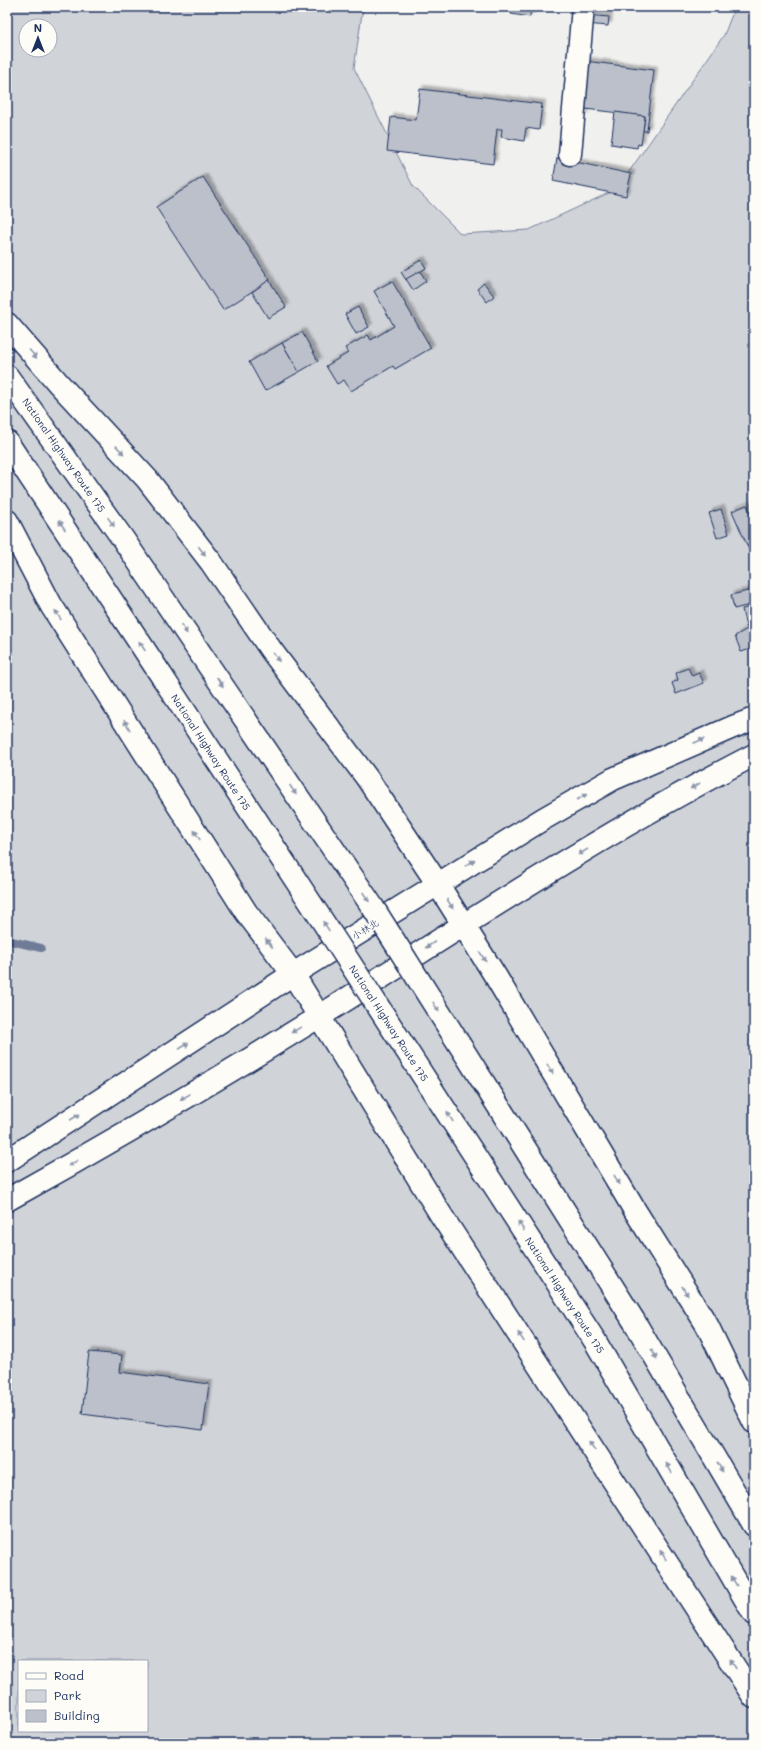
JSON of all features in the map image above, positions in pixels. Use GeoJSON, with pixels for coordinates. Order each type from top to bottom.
{"type":"FeatureCollection","features":[{"type":"Feature","properties":{"kind":"main road"},"geometry":{"type":"LineString","coordinates":[[570,154],[583,7]]}},
{"type":"Feature","properties":{"kind":"main road"},"geometry":{"type":"LineString","coordinates":[[7,324],[59,384],[148,478],[211,562],[271,650],[367,778],[463,924],[634,1209],[707,1325],[754,1422]]}},
{"type":"Feature","properties":{"kind":"main road","name":"National Highway Route 175"},"geometry":{"type":"LineString","coordinates":[[7,376],[123,539],[372,906],[634,1321],[754,1525]]}},
{"type":"Feature","properties":{"kind":"main road","name":"National Highway Route 175"},"geometry":{"type":"LineString","coordinates":[[7,442],[334,937],[595,1341],[754,1614]]}},
{"type":"Feature","properties":{"kind":"main road"},"geometry":{"type":"LineString","coordinates":[[7,521],[51,605],[246,912],[293,974],[442,1215],[754,1697]]}},
{"type":"Feature","properties":{"kind":"main road","name":"小林北"},"geometry":{"type":"LineString","coordinates":[[7,1161],[293,974],[437,883],[613,779],[754,719]]}},
{"type":"Feature","properties":{"kind":"main road"},"geometry":{"type":"LineString","coordinates":[[7,1200],[112,1142],[319,1016],[463,924],[621,829],[706,780],[754,755]]}},
{"type":"Feature","properties":{"kind":"green space"},"geometry":{"type":"Polygon","coordinates":[[[7,7],[363,7],[354,68],[413,186],[461,234],[529,230],[617,189],[724,35],[735,7],[754,7],[754,1743],[7,1743],[7,7]]]}},
{"type":"Feature","properties":{"kind":"building"},"geometry":{"type":"Polygon","coordinates":[[[512,7],[531,7],[530,17],[511,14],[512,7]]]}},
{"type":"Feature","properties":{"kind":"building"},"geometry":{"type":"Polygon","coordinates":[[[586,15],[609,17],[608,26],[585,24],[586,15]]]}},
{"type":"Feature","properties":{"kind":"building"},"geometry":{"type":"Polygon","coordinates":[[[570,59],[654,70],[647,131],[643,131],[645,116],[585,109],[584,117],[570,59]]]}},
{"type":"Feature","properties":{"kind":"building"},"geometry":{"type":"Polygon","coordinates":[[[420,89],[542,104],[539,130],[526,128],[524,141],[501,137],[502,129],[497,129],[493,164],[387,151],[391,117],[416,120],[420,89]]]}},
{"type":"Feature","properties":{"kind":"building"},"geometry":{"type":"Polygon","coordinates":[[[615,112],[645,116],[641,145],[638,144],[637,148],[611,144],[615,112]]]}},
{"type":"Feature","properties":{"kind":"building"},"geometry":{"type":"Polygon","coordinates":[[[557,158],[631,174],[626,196],[553,181],[557,158]]]}},
{"type":"Feature","properties":{"kind":"building"},"geometry":{"type":"Polygon","coordinates":[[[203,177],[270,280],[223,310],[156,207],[203,177]]]}},
{"type":"Feature","properties":{"kind":"building"},"geometry":{"type":"Polygon","coordinates":[[[421,260],[426,268],[406,280],[401,272],[421,260]]]}},
{"type":"Feature","properties":{"kind":"building"},"geometry":{"type":"Polygon","coordinates":[[[420,271],[426,281],[413,290],[406,279],[420,271]]]}},
{"type":"Feature","properties":{"kind":"building"},"geometry":{"type":"Polygon","coordinates":[[[269,280],[286,307],[268,318],[252,292],[269,280]]]}},
{"type":"Feature","properties":{"kind":"building"},"geometry":{"type":"Polygon","coordinates":[[[392,281],[431,348],[395,369],[393,366],[351,391],[344,380],[337,384],[326,366],[348,353],[345,348],[368,335],[371,340],[394,326],[374,291],[392,281]]]}},
{"type":"Feature","properties":{"kind":"building"},"geometry":{"type":"Polygon","coordinates":[[[484,283],[494,296],[487,302],[477,289],[484,283]]]}},
{"type":"Feature","properties":{"kind":"building"},"geometry":{"type":"Polygon","coordinates":[[[358,307],[369,327],[356,334],[345,314],[358,307]]]}},
{"type":"Feature","properties":{"kind":"building"},"geometry":{"type":"Polygon","coordinates":[[[302,332],[318,361],[299,372],[282,343],[302,332]]]}},
{"type":"Feature","properties":{"kind":"building"},"geometry":{"type":"Polygon","coordinates":[[[282,343],[299,372],[265,391],[249,362],[282,343]]]}},
{"type":"Feature","properties":{"kind":"building"},"geometry":{"type":"Polygon","coordinates":[[[747,505],[754,522],[754,550],[750,552],[732,511],[747,505]]]}},
{"type":"Feature","properties":{"kind":"building"},"geometry":{"type":"Polygon","coordinates":[[[721,509],[729,534],[717,538],[709,513],[721,509]]]}},
{"type":"Feature","properties":{"kind":"building"},"geometry":{"type":"Polygon","coordinates":[[[752,590],[754,604],[734,609],[731,595],[752,590]]]}},
{"type":"Feature","properties":{"kind":"building"},"geometry":{"type":"Polygon","coordinates":[[[751,607],[754,625],[746,627],[742,609],[751,607]]]}},
{"type":"Feature","properties":{"kind":"building"},"geometry":{"type":"Polygon","coordinates":[[[749,628],[754,641],[754,648],[741,652],[735,636],[749,628]]]}},
{"type":"Feature","properties":{"kind":"building"},"geometry":{"type":"Polygon","coordinates":[[[688,668],[692,676],[699,673],[704,683],[676,694],[672,683],[678,680],[676,673],[688,668]]]}},
{"type":"Feature","properties":{"kind":"building"},"geometry":{"type":"Polygon","coordinates":[[[89,1352],[122,1355],[120,1372],[209,1384],[203,1430],[82,1414],[89,1352]]]}},
{"type":"Feature","properties":{"kind":"waterway"},"geometry":{"type":"LineString","coordinates":[[7,940],[41,948]]}}]}
